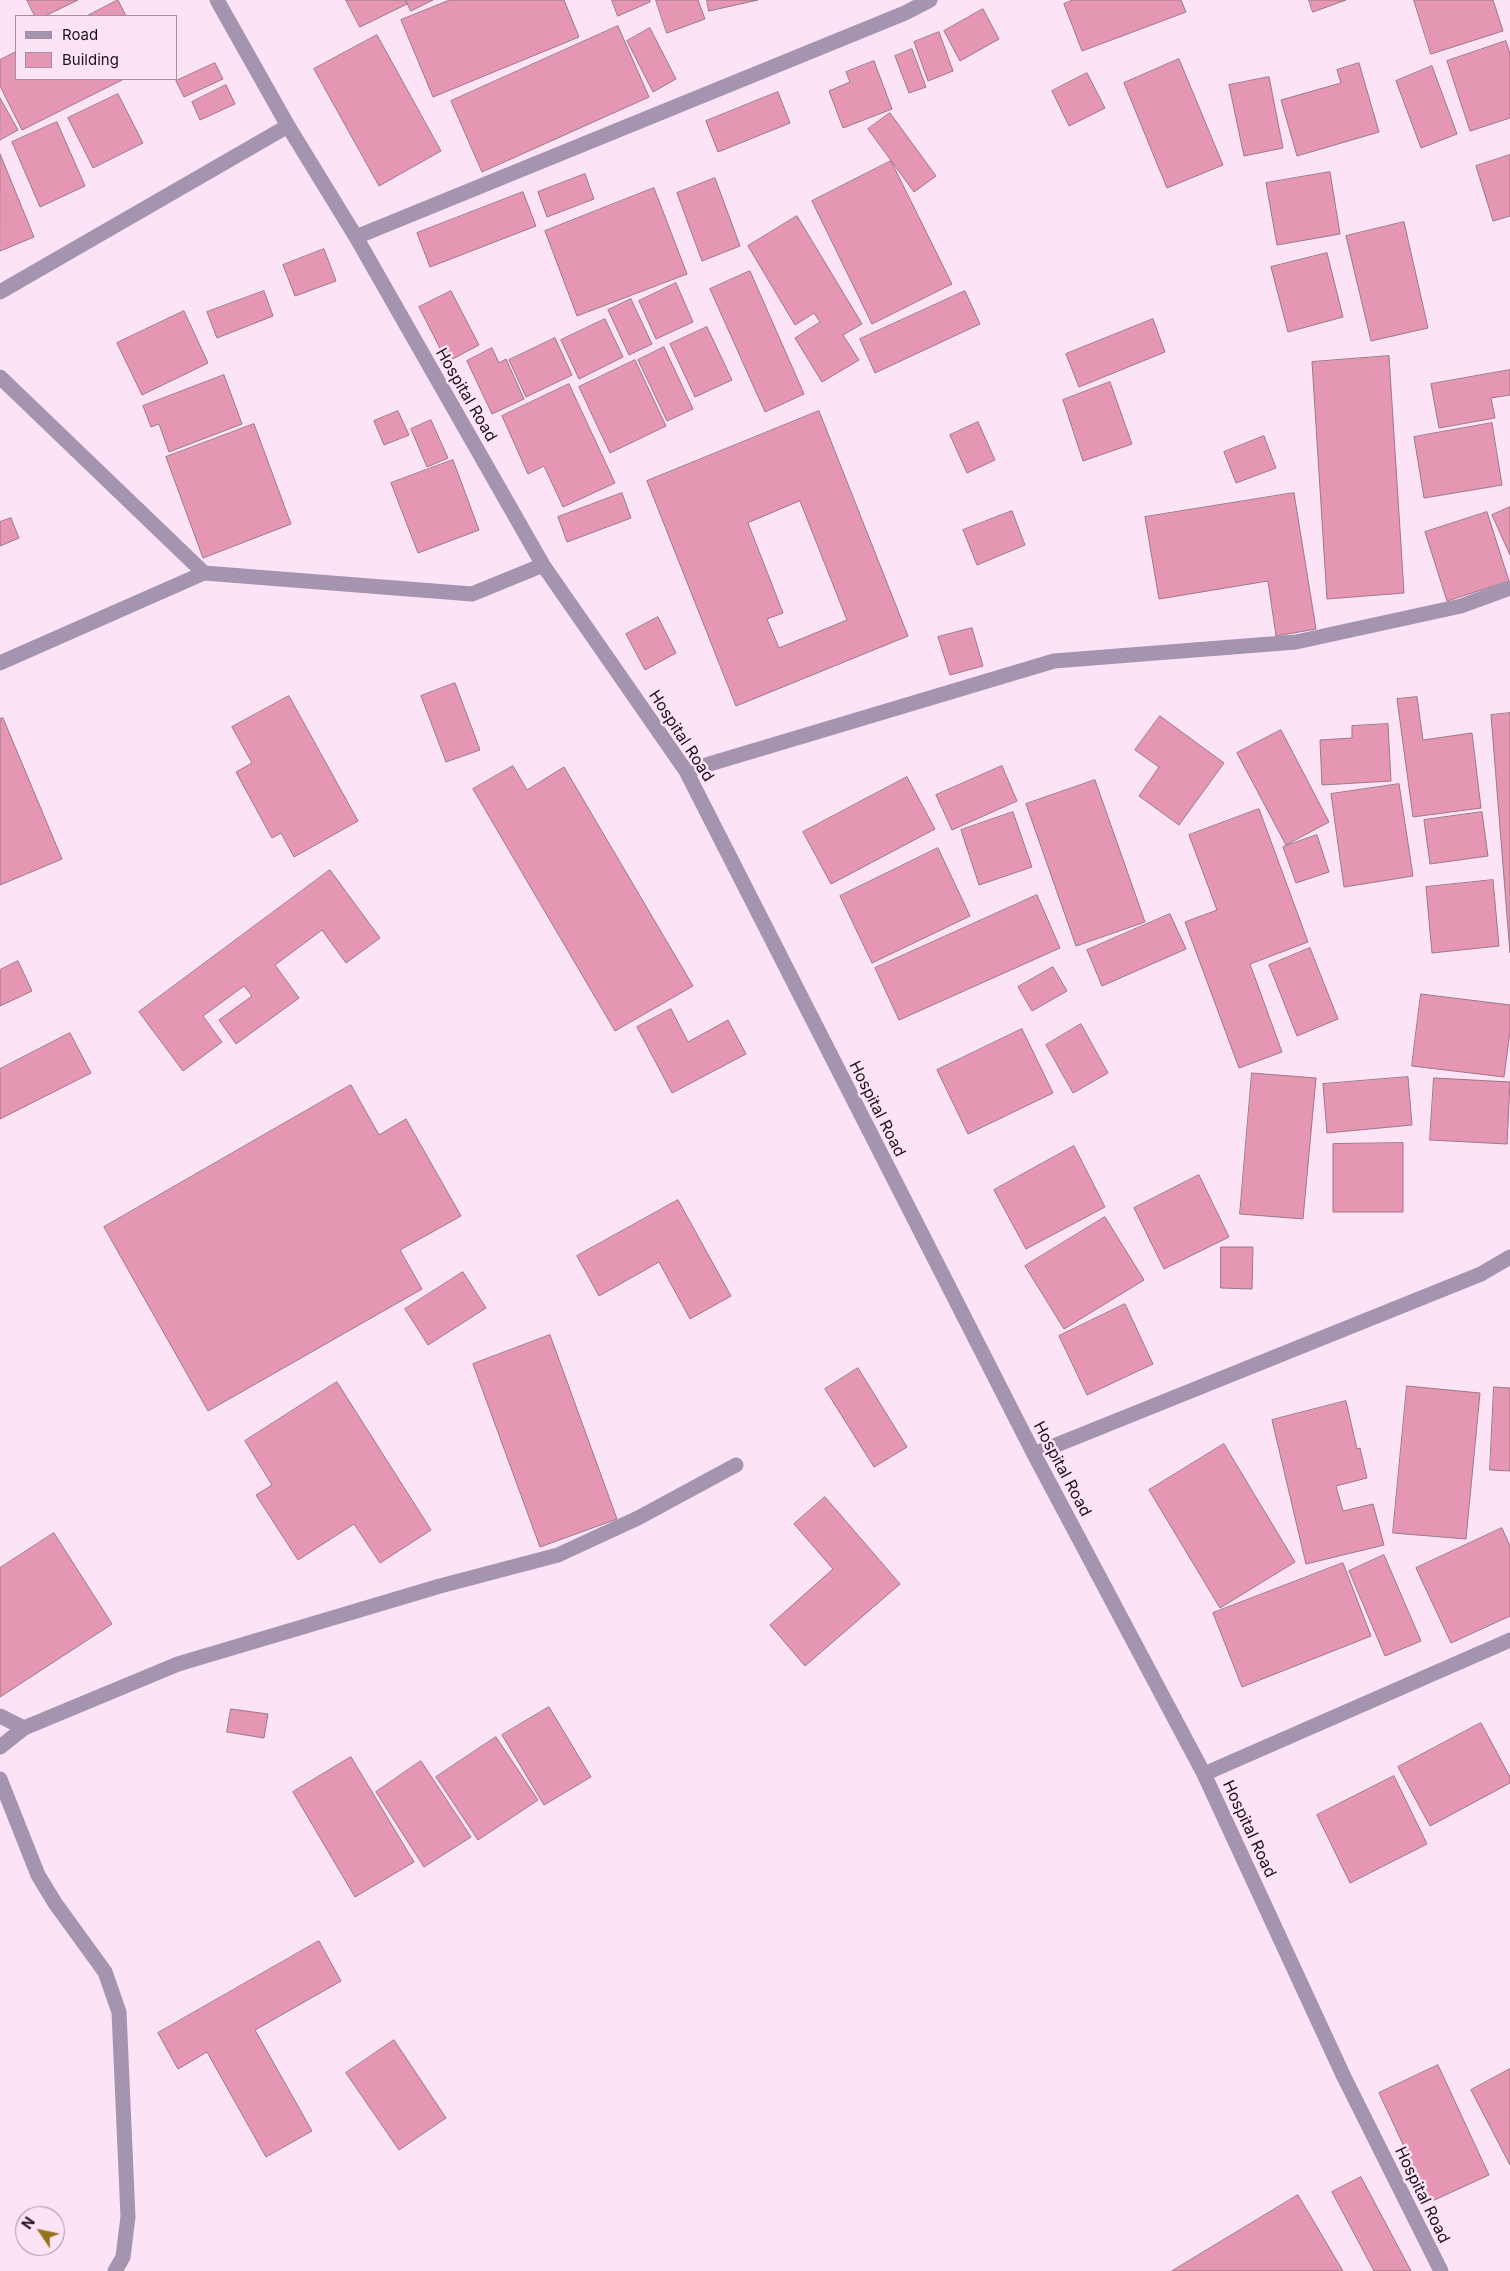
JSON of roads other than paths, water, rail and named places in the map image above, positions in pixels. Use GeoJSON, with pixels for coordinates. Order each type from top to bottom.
{"type":"FeatureCollection","features":[{"type":"Feature","properties":{"kind":"street","name":"Hospital Road"},"geometry":{"type":"LineString","coordinates":[[217,0],[288,126],[356,237],[543,565],[686,771],[1034,1454],[1204,1774],[1344,2077],[1440,2271]]}},
{"type":"Feature","properties":{"kind":"street"},"geometry":{"type":"LineString","coordinates":[[356,237],[905,13],[930,0]]}},
{"type":"Feature","properties":{"kind":"street"},"geometry":{"type":"LineString","coordinates":[[0,292],[288,126]]}},
{"type":"Feature","properties":{"kind":"street"},"geometry":{"type":"LineString","coordinates":[[0,377],[204,573]]}},
{"type":"Feature","properties":{"kind":"street"},"geometry":{"type":"LineString","coordinates":[[0,663],[204,573],[472,594],[543,565]]}},
{"type":"Feature","properties":{"kind":"street"},"geometry":{"type":"LineString","coordinates":[[686,771],[1054,661],[1296,642],[1461,606],[1510,588]]}},
{"type":"Feature","properties":{"kind":"street"},"geometry":{"type":"LineString","coordinates":[[1034,1454],[1481,1274],[1510,1257]]}},
{"type":"Feature","properties":{"kind":"street"},"geometry":{"type":"LineString","coordinates":[[0,1747],[24,1728],[178,1664],[440,1586],[558,1555],[638,1518],[736,1464]]}},
{"type":"Feature","properties":{"kind":"street"},"geometry":{"type":"LineString","coordinates":[[1204,1774],[1510,1640]]}},
{"type":"Feature","properties":{"kind":"street"},"geometry":{"type":"LineString","coordinates":[[0,1716],[24,1728]]}},
{"type":"Feature","properties":{"kind":"street"},"geometry":{"type":"LineString","coordinates":[[0,1779],[38,1875],[55,1903],[105,1972],[120,2012],[128,2217],[123,2257],[115,2271]]}}]}
